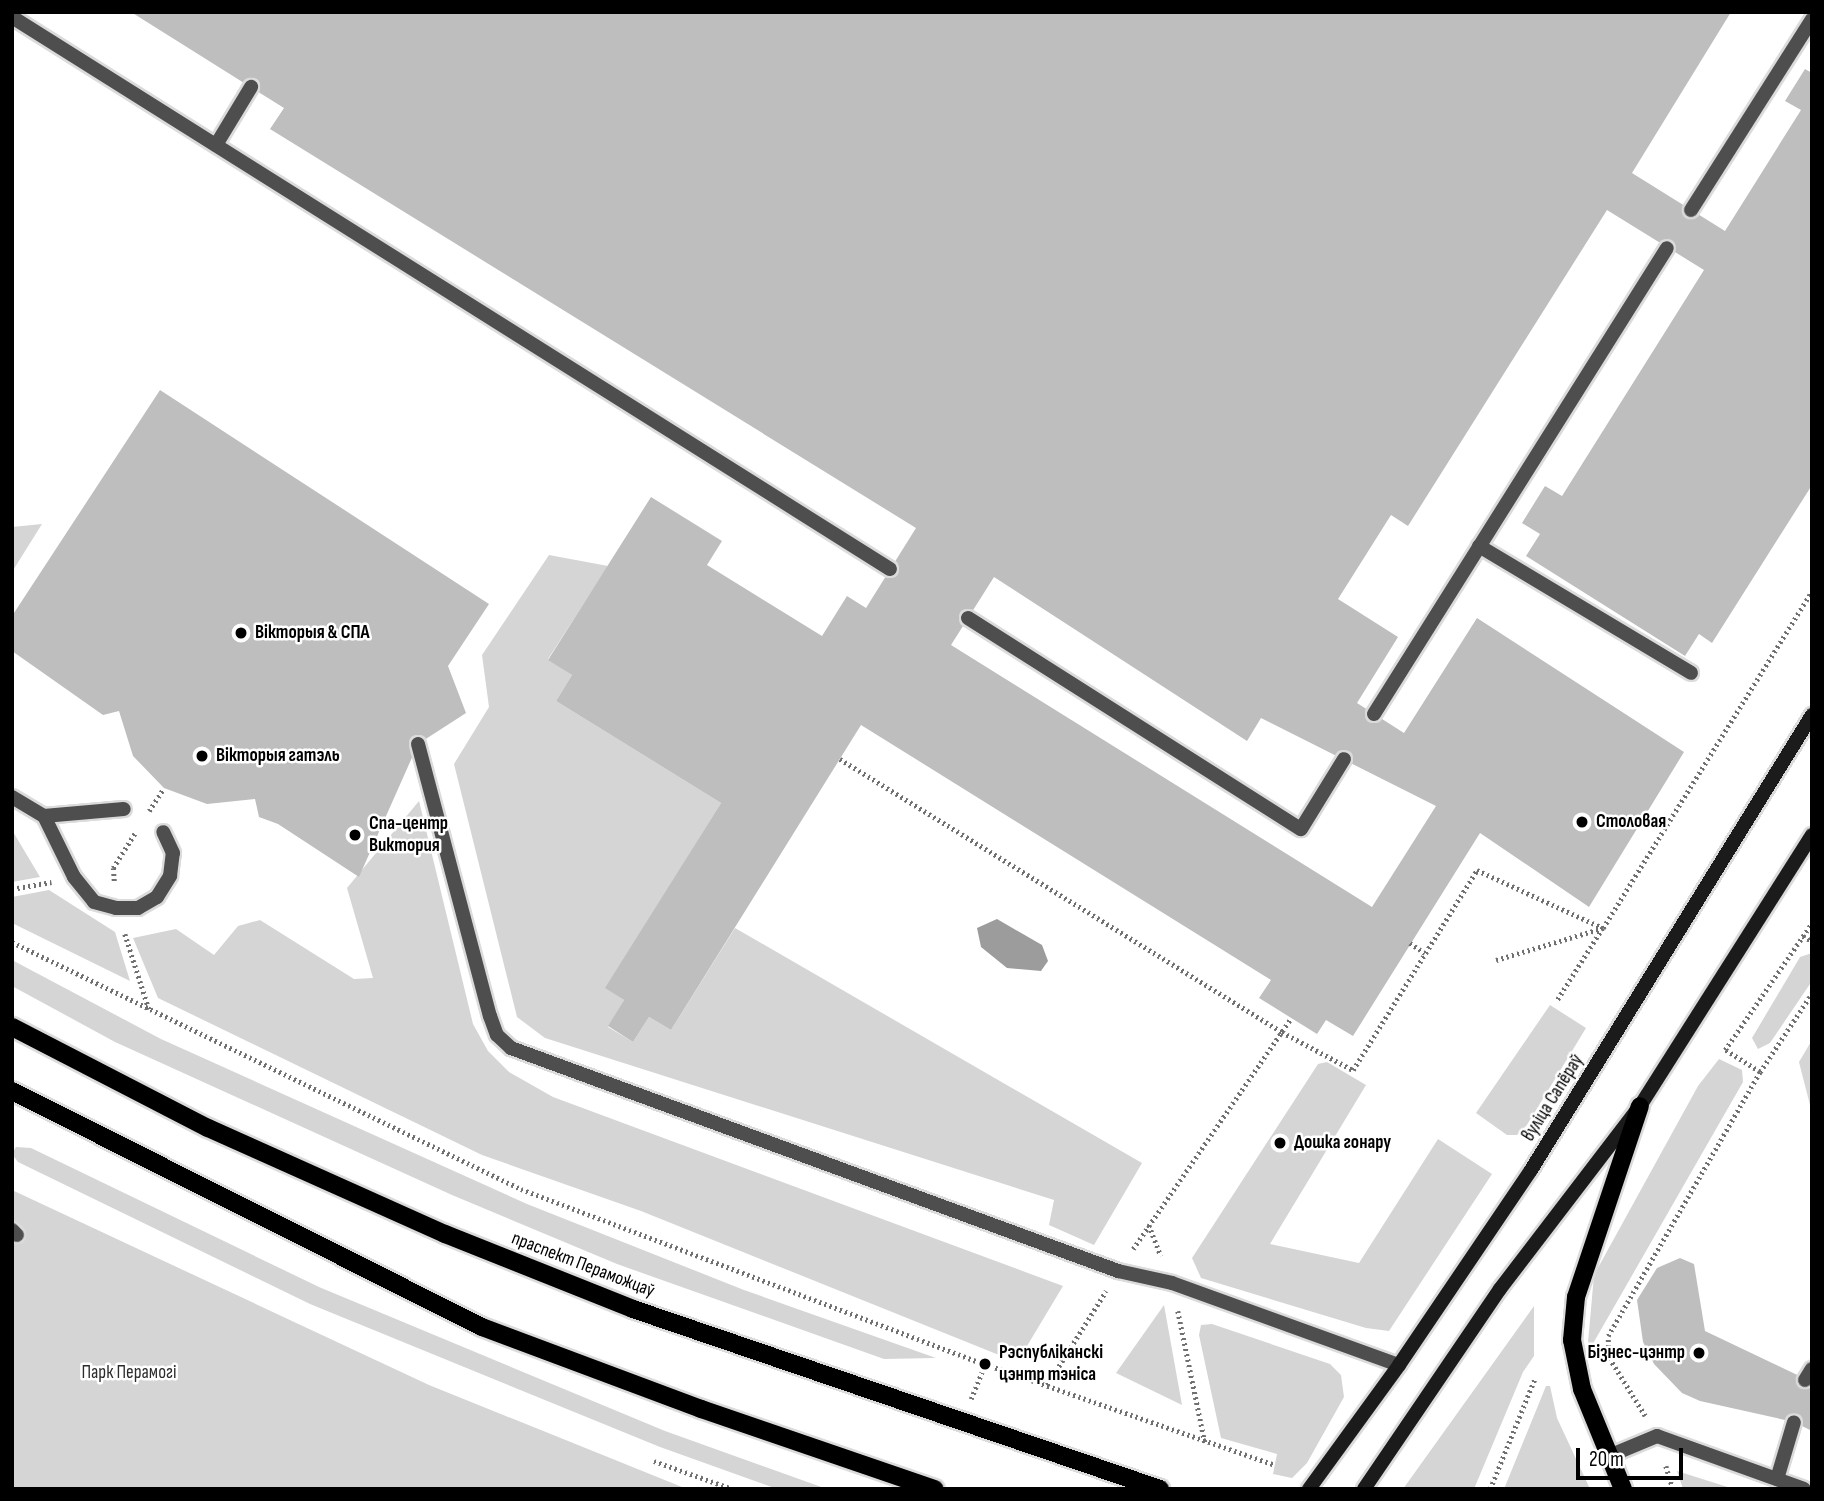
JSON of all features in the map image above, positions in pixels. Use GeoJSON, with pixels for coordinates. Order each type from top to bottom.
{"type":"FeatureCollection","features":[{"type":"Feature","properties":{"kind":"main road","name":"вуліца Сапёраў"},"geometry":{"type":"LineString","coordinates":[[1309,1489],[1399,1365],[1531,1170],[1812,715]]}},
{"type":"Feature","properties":{"kind":"main road"},"geometry":{"type":"LineString","coordinates":[[1364,1489],[1500,1289],[1640,1106],[1812,835]]}},
{"type":"Feature","properties":{"kind":"main road","name":"праспект Пераможцаў"},"geometry":{"type":"LineString","coordinates":[[12,1027],[208,1128],[445,1234],[633,1309],[1160,1489]]}},
{"type":"Feature","properties":{"kind":"main road"},"geometry":{"type":"LineString","coordinates":[[12,1091],[482,1327],[701,1409],[935,1489]]}},
{"type":"Feature","properties":{"kind":"main road"},"geometry":{"type":"LineString","coordinates":[[1623,1489],[1575,1366],[1572,1340],[1576,1297],[1640,1106]]}},
{"type":"Feature","properties":{"kind":"lane"},"geometry":{"type":"LineString","coordinates":[[12,17],[890,569]]}},
{"type":"Feature","properties":{"kind":"lane"},"geometry":{"type":"LineString","coordinates":[[1691,210],[1812,19]]}},
{"type":"Feature","properties":{"kind":"lane"},"geometry":{"type":"LineString","coordinates":[[216,145],[251,87]]}},
{"type":"Feature","properties":{"kind":"lane"},"geometry":{"type":"LineString","coordinates":[[1374,714],[1667,248]]}},
{"type":"Feature","properties":{"kind":"lane"},"geometry":{"type":"LineString","coordinates":[[1479,546],[1691,673]]}},
{"type":"Feature","properties":{"kind":"lane"},"geometry":{"type":"LineString","coordinates":[[968,618],[1301,829],[1344,759]]}},
{"type":"Feature","properties":{"kind":"lane"},"geometry":{"type":"LineString","coordinates":[[418,744],[490,1016],[497,1035],[511,1048],[1118,1271],[1172,1283],[1399,1365]]}},
{"type":"Feature","properties":{"kind":"lane"},"geometry":{"type":"LineString","coordinates":[[12,797],[44,816],[74,877],[94,902],[116,908],[138,908],[157,897],[170,876],[173,853],[163,832]]}},
{"type":"Feature","properties":{"kind":"lane"},"geometry":{"type":"LineString","coordinates":[[44,816],[124,809]]}},
{"type":"Feature","properties":{"kind":"lane"},"geometry":{"type":"LineString","coordinates":[[1777,1479],[1794,1422]]}},
{"type":"Feature","properties":{"kind":"lane"},"geometry":{"type":"LineString","coordinates":[[1609,1456],[1657,1436],[1804,1489]]}},
{"type":"Feature","properties":{"kind":"path"},"geometry":{"type":"LineString","coordinates":[[1557,1001],[1812,591]]}},
{"type":"Feature","properties":{"kind":"path"},"geometry":{"type":"LineString","coordinates":[[840,759],[1282,1032],[1353,1070],[1477,870],[1603,928]]}},
{"type":"Feature","properties":{"kind":"path"},"geometry":{"type":"LineString","coordinates":[[1760,1072],[1725,1050],[1812,923]]}},
{"type":"Feature","properties":{"kind":"path"},"geometry":{"type":"LineString","coordinates":[[1496,960],[1603,928]]}},
{"type":"Feature","properties":{"kind":"path"},"geometry":{"type":"LineString","coordinates":[[1804,936],[1812,941]]}},
{"type":"Feature","properties":{"kind":"path"},"geometry":{"type":"LineString","coordinates":[[12,942],[520,1189],[985,1364],[1205,1444],[1275,1465]]}},
{"type":"Feature","properties":{"kind":"path"},"geometry":{"type":"LineString","coordinates":[[1410,943],[1425,953]]}},
{"type":"Feature","properties":{"kind":"path"},"geometry":{"type":"LineString","coordinates":[[1673,1489],[1657,1436],[1609,1358],[1608,1336],[1760,1072],[1812,993]]}},
{"type":"Feature","properties":{"kind":"path"},"geometry":{"type":"LineString","coordinates":[[1047,1385],[1118,1271],[1291,1018]]}},
{"type":"Feature","properties":{"kind":"path"},"geometry":{"type":"LineString","coordinates":[[1149,1226],[1172,1283],[1205,1444]]}},
{"type":"Feature","properties":{"kind":"path"},"geometry":{"type":"LineString","coordinates":[[961,1422],[985,1364]]}},
{"type":"Feature","properties":{"kind":"path"},"geometry":{"type":"LineString","coordinates":[[1490,1489],[1535,1378]]}},
{"type":"Feature","properties":{"kind":"path"},"geometry":{"type":"LineString","coordinates":[[654,1461],[733,1489]]}},
{"type":"Feature","properties":{"kind":"green space"},"geometry":{"type":"Polygon","coordinates":[[[42,524],[12,572],[12,527],[42,524]]]}},
{"type":"Feature","properties":{"kind":"green space"},"geometry":{"type":"Polygon","coordinates":[[[549,555],[608,566],[548,659],[572,675],[556,701],[721,803],[606,988],[624,1000],[608,1027],[633,1042],[649,1017],[671,1030],[735,928],[1142,1163],[1094,1245],[1049,1225],[1054,1200],[545,1038],[517,1017],[454,764],[489,707],[482,655],[549,555]]]}},
{"type":"Feature","properties":{"kind":"green space"},"geometry":{"type":"Polygon","coordinates":[[[419,801],[473,1024],[488,1051],[509,1072],[553,1097],[1063,1286],[1027,1346],[1016,1355],[999,1355],[641,1211],[482,1155],[158,998],[133,938],[176,929],[214,955],[238,926],[260,920],[354,979],[373,978],[347,888],[419,801]]]}},
{"type":"Feature","properties":{"kind":"green space"},"geometry":{"type":"Polygon","coordinates":[[[12,830],[40,877],[12,882],[12,830]]]}},
{"type":"Feature","properties":{"kind":"green space"},"geometry":{"type":"Polygon","coordinates":[[[49,890],[115,932],[130,981],[12,923],[12,897],[49,890]]]}},
{"type":"Feature","properties":{"kind":"green space"},"geometry":{"type":"Polygon","coordinates":[[[1812,953],[1812,981],[1770,1043],[1758,1049],[1752,1038],[1800,957],[1812,953]]]}},
{"type":"Feature","properties":{"kind":"green space"},"geometry":{"type":"Polygon","coordinates":[[[12,960],[161,1039],[527,1204],[744,1290],[936,1358],[884,1359],[617,1264],[452,1195],[115,1042],[12,986],[12,960]]]}},
{"type":"Feature","properties":{"kind":"green space"},"geometry":{"type":"Polygon","coordinates":[[[1550,1005],[1586,1028],[1527,1125],[1517,1135],[1507,1135],[1476,1113],[1550,1005]]]}},
{"type":"Feature","properties":{"kind":"green space"},"geometry":{"type":"Polygon","coordinates":[[[1812,1040],[1812,1113],[1799,1062],[1812,1040]]]}},
{"type":"Feature","properties":{"kind":"green space"},"geometry":{"type":"Polygon","coordinates":[[[1719,1059],[1742,1070],[1743,1082],[1587,1354],[1594,1275],[1698,1086],[1719,1059]]]}},
{"type":"Feature","properties":{"kind":"green space"},"geometry":{"type":"Polygon","coordinates":[[[1327,1062],[1366,1085],[1270,1244],[1359,1263],[1438,1139],[1492,1174],[1389,1331],[1366,1328],[1201,1278],[1192,1258],[1318,1064],[1327,1062]]]}},
{"type":"Feature","properties":{"kind":"green space"},"geometry":{"type":"Polygon","coordinates":[[[16,1147],[31,1148],[319,1287],[665,1431],[827,1489],[777,1489],[660,1447],[310,1304],[18,1162],[12,1154],[16,1147]]]}},
{"type":"Feature","properties":{"kind":"green space","name":"Парк Перамогі"},"geometry":{"type":"Polygon","coordinates":[[[12,1190],[429,1385],[687,1489],[12,1489],[12,1190]]]}},
{"type":"Feature","properties":{"kind":"green space"},"geometry":{"type":"Polygon","coordinates":[[[1164,1305],[1182,1405],[1116,1373],[1164,1305]]]}},
{"type":"Feature","properties":{"kind":"green space"},"geometry":{"type":"Polygon","coordinates":[[[1534,1306],[1534,1356],[1523,1372],[1474,1489],[1403,1489],[1534,1306]]]}},
{"type":"Feature","properties":{"kind":"green space"},"geometry":{"type":"Polygon","coordinates":[[[1212,1324],[1330,1364],[1341,1375],[1344,1397],[1307,1463],[1292,1478],[1273,1474],[1277,1454],[1221,1438],[1199,1335],[1201,1325],[1212,1324]]]}},
{"type":"Feature","properties":{"kind":"green space"},"geometry":{"type":"Polygon","coordinates":[[[1546,1386],[1550,1386],[1557,1418],[1590,1489],[1504,1489],[1546,1386]]]}},
{"type":"Feature","properties":{"kind":"green space"},"geometry":{"type":"Polygon","coordinates":[[[1677,1471],[1734,1489],[1683,1489],[1677,1471]]]}},
{"type":"Feature","properties":{"kind":"shaded area"},"geometry":{"type":"Polygon","coordinates":[[[997,919],[1042,945],[1048,961],[1041,971],[1007,968],[981,947],[977,928],[997,919]]]}},
{"type":"Feature","properties":{"kind":"building"},"geometry":{"type":"Polygon","coordinates":[[[131,12],[1731,12],[1632,173],[1725,231],[1801,110],[1785,101],[1805,69],[1812,73],[1812,485],[1712,643],[1699,634],[1685,656],[1526,556],[1540,534],[1522,523],[1545,486],[1562,496],[1704,270],[1607,210],[1408,526],[1391,515],[1338,599],[1398,637],[1357,703],[1404,733],[1477,618],[1684,752],[1589,907],[1480,833],[1353,1036],[1326,1020],[1317,1034],[1259,998],[1271,980],[861,725],[671,1030],[649,1017],[633,1042],[608,1026],[624,1000],[605,988],[721,803],[556,701],[572,675],[548,660],[651,497],[722,541],[707,565],[822,636],[847,596],[866,608],[916,528],[270,129],[284,108],[131,12]],[[994,577],[951,645],[1372,907],[1436,806],[1261,718],[1247,741],[994,577]]]}},
{"type":"Feature","properties":{"kind":"building","name":"Вікторыя & СПА"},"geometry":{"type":"Polygon","coordinates":[[[160,390],[489,604],[448,666],[466,713],[418,744],[359,877],[278,824],[259,817],[255,799],[207,804],[164,788],[133,756],[119,711],[103,715],[12,651],[12,616],[160,390]]]}},
{"type":"Feature","properties":{"kind":"building","name":"Бізнес-цэнтр"},"geometry":{"type":"Polygon","coordinates":[[[1680,1258],[1694,1264],[1705,1331],[1812,1382],[1812,1431],[1794,1422],[1700,1401],[1682,1393],[1654,1364],[1643,1342],[1637,1300],[1657,1268],[1680,1258]]]}},
{"type":"Feature","properties":{"kind":"place","name":"Вікторыя & СПА"},"geometry":{"type":"Point","coordinates":[241,633]}},
{"type":"Feature","properties":{"kind":"place","name":"Вікторыя гатэль"},"geometry":{"type":"Point","coordinates":[202,756]}},
{"type":"Feature","properties":{"kind":"place","name":"Столовая"},"geometry":{"type":"Point","coordinates":[1582,822]}},
{"type":"Feature","properties":{"kind":"place","name":"Спа-центр Виктория"},"geometry":{"type":"Point","coordinates":[355,835]}},
{"type":"Feature","properties":{"kind":"place","name":"Дошка гонару"},"geometry":{"type":"Point","coordinates":[1280,1143]}},
{"type":"Feature","properties":{"kind":"place","name":"Бізнес-цэнтр"},"geometry":{"type":"Point","coordinates":[1699,1353]}},
{"type":"Feature","properties":{"kind":"place","name":"Рэспубліканскі цэнтр тэніса"},"geometry":{"type":"Point","coordinates":[985,1364]}}]}
